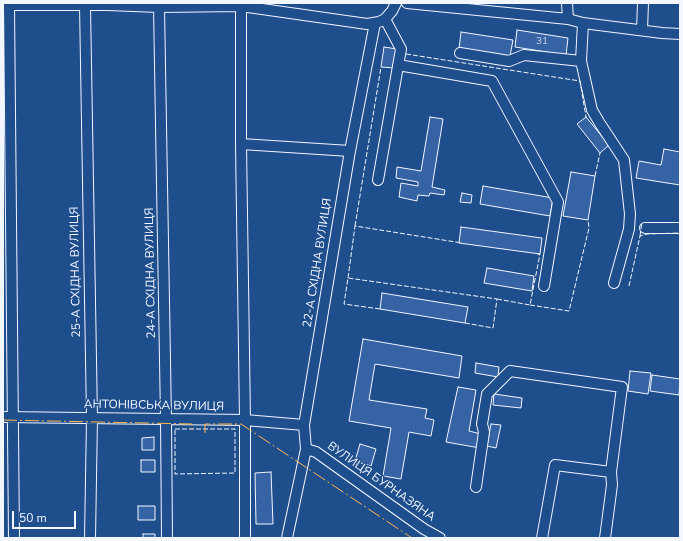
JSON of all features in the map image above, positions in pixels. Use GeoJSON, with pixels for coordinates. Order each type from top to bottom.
{"type":"FeatureCollection","features":[{"type":"Feature","properties":{"kind":"street","name":"22-А СХІДНА ВУЛИЦЯ"},"geometry":{"type":"LineString","coordinates":[[287,538],[306,449],[304,425],[350,151],[380,21],[392,11],[396,3]]}},
{"type":"Feature","properties":{"kind":"street"},"geometry":{"type":"LineString","coordinates":[[407,3],[486,7],[568,19],[583,23],[680,34]]}},
{"type":"Feature","properties":{"kind":"street"},"geometry":{"type":"LineString","coordinates":[[567,3],[568,19]]}},
{"type":"Feature","properties":{"kind":"street"},"geometry":{"type":"LineString","coordinates":[[642,30],[643,3]]}},
{"type":"Feature","properties":{"kind":"street"},"geometry":{"type":"LineString","coordinates":[[14,538],[8,417],[6,5],[107,4],[159,7],[241,4],[367,24],[380,21],[401,49],[378,180]]}},
{"type":"Feature","properties":{"kind":"street"},"geometry":{"type":"LineString","coordinates":[[241,4],[241,144],[246,420],[245,538]]}},
{"type":"Feature","properties":{"kind":"street","name":"25-А СХІДНА ВУЛИЦЯ"},"geometry":{"type":"LineString","coordinates":[[85,5],[92,418],[90,538]]}},
{"type":"Feature","properties":{"kind":"street","name":"24-А СХІДНА ВУЛИЦЯ"},"geometry":{"type":"LineString","coordinates":[[159,7],[167,538]]}},
{"type":"Feature","properties":{"kind":"street"},"geometry":{"type":"LineString","coordinates":[[583,23],[581,61],[592,110],[598,122],[624,160],[630,214],[629,228],[614,283]]}},
{"type":"Feature","properties":{"kind":"street"},"geometry":{"type":"LineString","coordinates":[[460,53],[509,61],[524,55],[581,61]]}},
{"type":"Feature","properties":{"kind":"street"},"geometry":{"type":"LineString","coordinates":[[398,65],[492,82],[558,202],[544,286]]}},
{"type":"Feature","properties":{"kind":"street"},"geometry":{"type":"LineString","coordinates":[[241,144],[350,151]]}},
{"type":"Feature","properties":{"kind":"street"},"geometry":{"type":"LineString","coordinates":[[645,228],[680,228]]}},
{"type":"Feature","properties":{"kind":"street"},"geometry":{"type":"LineString","coordinates":[[476,487],[484,432],[482,424],[487,394],[510,371],[622,387],[611,472],[612,485],[605,538]]}},
{"type":"Feature","properties":{"kind":"street","name":"АНТОНІВСЬКА ВУЛИЦЯ"},"geometry":{"type":"LineString","coordinates":[[8,417],[246,420],[304,425]]}},
{"type":"Feature","properties":{"kind":"street","name":"ВУЛИЦЯ БУРНАЗЯНА"},"geometry":{"type":"LineString","coordinates":[[306,449],[316,452],[424,529],[440,538]]}},
{"type":"Feature","properties":{"kind":"street"},"geometry":{"type":"LineString","coordinates":[[542,538],[555,465],[611,472]]}},
{"type":"Feature","properties":{"kind":"building"},"geometry":{"type":"Polygon","coordinates":[[[517,30],[568,38],[566,55],[515,47],[517,30]]]}},
{"type":"Feature","properties":{"kind":"building"},"geometry":{"type":"Polygon","coordinates":[[[461,32],[513,40],[510,56],[459,49],[461,32]]]}},
{"type":"Feature","properties":{"kind":"building"},"geometry":{"type":"Polygon","coordinates":[[[384,47],[397,49],[395,68],[381,67],[384,47]]]}},
{"type":"Feature","properties":{"kind":"building"},"geometry":{"type":"Polygon","coordinates":[[[430,117],[443,119],[432,187],[445,190],[444,195],[430,193],[429,196],[418,195],[417,201],[399,197],[401,183],[418,186],[418,182],[396,178],[397,167],[421,171],[430,117]]]}},
{"type":"Feature","properties":{"kind":"building"},"geometry":{"type":"Polygon","coordinates":[[[586,117],[609,145],[600,153],[577,124],[586,117]]]}},
{"type":"Feature","properties":{"kind":"building"},"geometry":{"type":"Polygon","coordinates":[[[664,149],[680,152],[680,185],[636,178],[639,161],[661,165],[664,149]]]}},
{"type":"Feature","properties":{"kind":"building"},"geometry":{"type":"Polygon","coordinates":[[[571,172],[595,176],[588,220],[563,216],[571,172]]]}},
{"type":"Feature","properties":{"kind":"building"},"geometry":{"type":"Polygon","coordinates":[[[483,186],[553,198],[550,216],[480,204],[483,186]]]}},
{"type":"Feature","properties":{"kind":"building"},"geometry":{"type":"Polygon","coordinates":[[[462,193],[472,195],[471,203],[460,202],[462,193]]]}},
{"type":"Feature","properties":{"kind":"building"},"geometry":{"type":"Polygon","coordinates":[[[461,227],[542,238],[540,254],[459,243],[461,227]]]}},
{"type":"Feature","properties":{"kind":"building"},"geometry":{"type":"Polygon","coordinates":[[[487,268],[534,276],[532,291],[484,283],[487,268]]]}},
{"type":"Feature","properties":{"kind":"building"},"geometry":{"type":"Polygon","coordinates":[[[382,293],[468,307],[465,323],[380,309],[382,293]]]}},
{"type":"Feature","properties":{"kind":"building"},"geometry":{"type":"Polygon","coordinates":[[[363,339],[462,356],[459,378],[375,364],[369,400],[427,409],[425,418],[434,420],[431,436],[409,432],[401,479],[383,476],[391,428],[349,421],[363,339]]]}},
{"type":"Feature","properties":{"kind":"building"},"geometry":{"type":"Polygon","coordinates":[[[476,363],[499,367],[498,377],[475,373],[476,363]]]}},
{"type":"Feature","properties":{"kind":"building"},"geometry":{"type":"Polygon","coordinates":[[[630,371],[651,373],[648,394],[628,391],[630,371]]]}},
{"type":"Feature","properties":{"kind":"building"},"geometry":{"type":"Polygon","coordinates":[[[652,375],[680,379],[679,395],[650,391],[652,375]]]}},
{"type":"Feature","properties":{"kind":"building"},"geometry":{"type":"Polygon","coordinates":[[[458,387],[476,390],[469,431],[481,434],[480,448],[446,442],[458,387]]]}},
{"type":"Feature","properties":{"kind":"building"},"geometry":{"type":"Polygon","coordinates":[[[494,394],[522,398],[521,408],[493,405],[494,394]]]}},
{"type":"Feature","properties":{"kind":"building"},"geometry":{"type":"Polygon","coordinates":[[[491,424],[501,425],[496,448],[487,446],[491,424]]]}},
{"type":"Feature","properties":{"kind":"building"},"geometry":{"type":"Polygon","coordinates":[[[154,437],[154,450],[142,450],[142,438],[154,437]]]}},
{"type":"Feature","properties":{"kind":"building"},"geometry":{"type":"Polygon","coordinates":[[[360,444],[376,449],[371,466],[355,461],[360,444]]]}},
{"type":"Feature","properties":{"kind":"building"},"geometry":{"type":"Polygon","coordinates":[[[141,460],[155,460],[155,472],[141,472],[141,460]]]}},
{"type":"Feature","properties":{"kind":"building"},"geometry":{"type":"Polygon","coordinates":[[[271,472],[273,524],[256,524],[255,473],[271,472]]]}},
{"type":"Feature","properties":{"kind":"building"},"geometry":{"type":"Polygon","coordinates":[[[138,506],[155,506],[155,520],[138,520],[138,506]]]}},
{"type":"Feature","properties":{"kind":"building"},"geometry":{"type":"Polygon","coordinates":[[[143,534],[155,534],[155,538],[143,538],[143,534]]]}},
{"type":"Feature","properties":{"kind":"fence"},"geometry":{"type":"LineString","coordinates":[[406,54],[580,81],[586,117]]}},
{"type":"Feature","properties":{"kind":"fence"},"geometry":{"type":"LineString","coordinates":[[355,226],[381,67]]}},
{"type":"Feature","properties":{"kind":"fence"},"geometry":{"type":"LineString","coordinates":[[595,176],[600,153]]}},
{"type":"Feature","properties":{"kind":"fence"},"geometry":{"type":"LineString","coordinates":[[530,305],[569,311],[589,228],[588,220]]}},
{"type":"Feature","properties":{"kind":"fence"},"geometry":{"type":"LineString","coordinates":[[640,236],[642,222]]}},
{"type":"Feature","properties":{"kind":"fence"},"geometry":{"type":"LineString","coordinates":[[348,278],[355,226],[462,243]]}},
{"type":"Feature","properties":{"kind":"fence"},"geometry":{"type":"LineString","coordinates":[[629,286],[640,236],[647,234],[680,233]]}},
{"type":"Feature","properties":{"kind":"fence"},"geometry":{"type":"LineString","coordinates":[[497,299],[530,305],[540,254],[537,254]]}},
{"type":"Feature","properties":{"kind":"fence"},"geometry":{"type":"LineString","coordinates":[[380,309],[344,304],[348,278],[497,299],[493,328],[465,323]]}},
{"type":"Feature","properties":{"kind":"fence"},"geometry":{"type":"LineString","coordinates":[[175,429],[235,429],[235,473],[175,474],[175,429]]}},
{"type":"Feature","properties":{"kind":"power"},"geometry":{"type":"LineString","coordinates":[[3,420],[192,424],[192,433]]}},
{"type":"Feature","properties":{"kind":"power"},"geometry":{"type":"LineString","coordinates":[[205,433],[205,424],[241,424],[412,538]]}}]}
